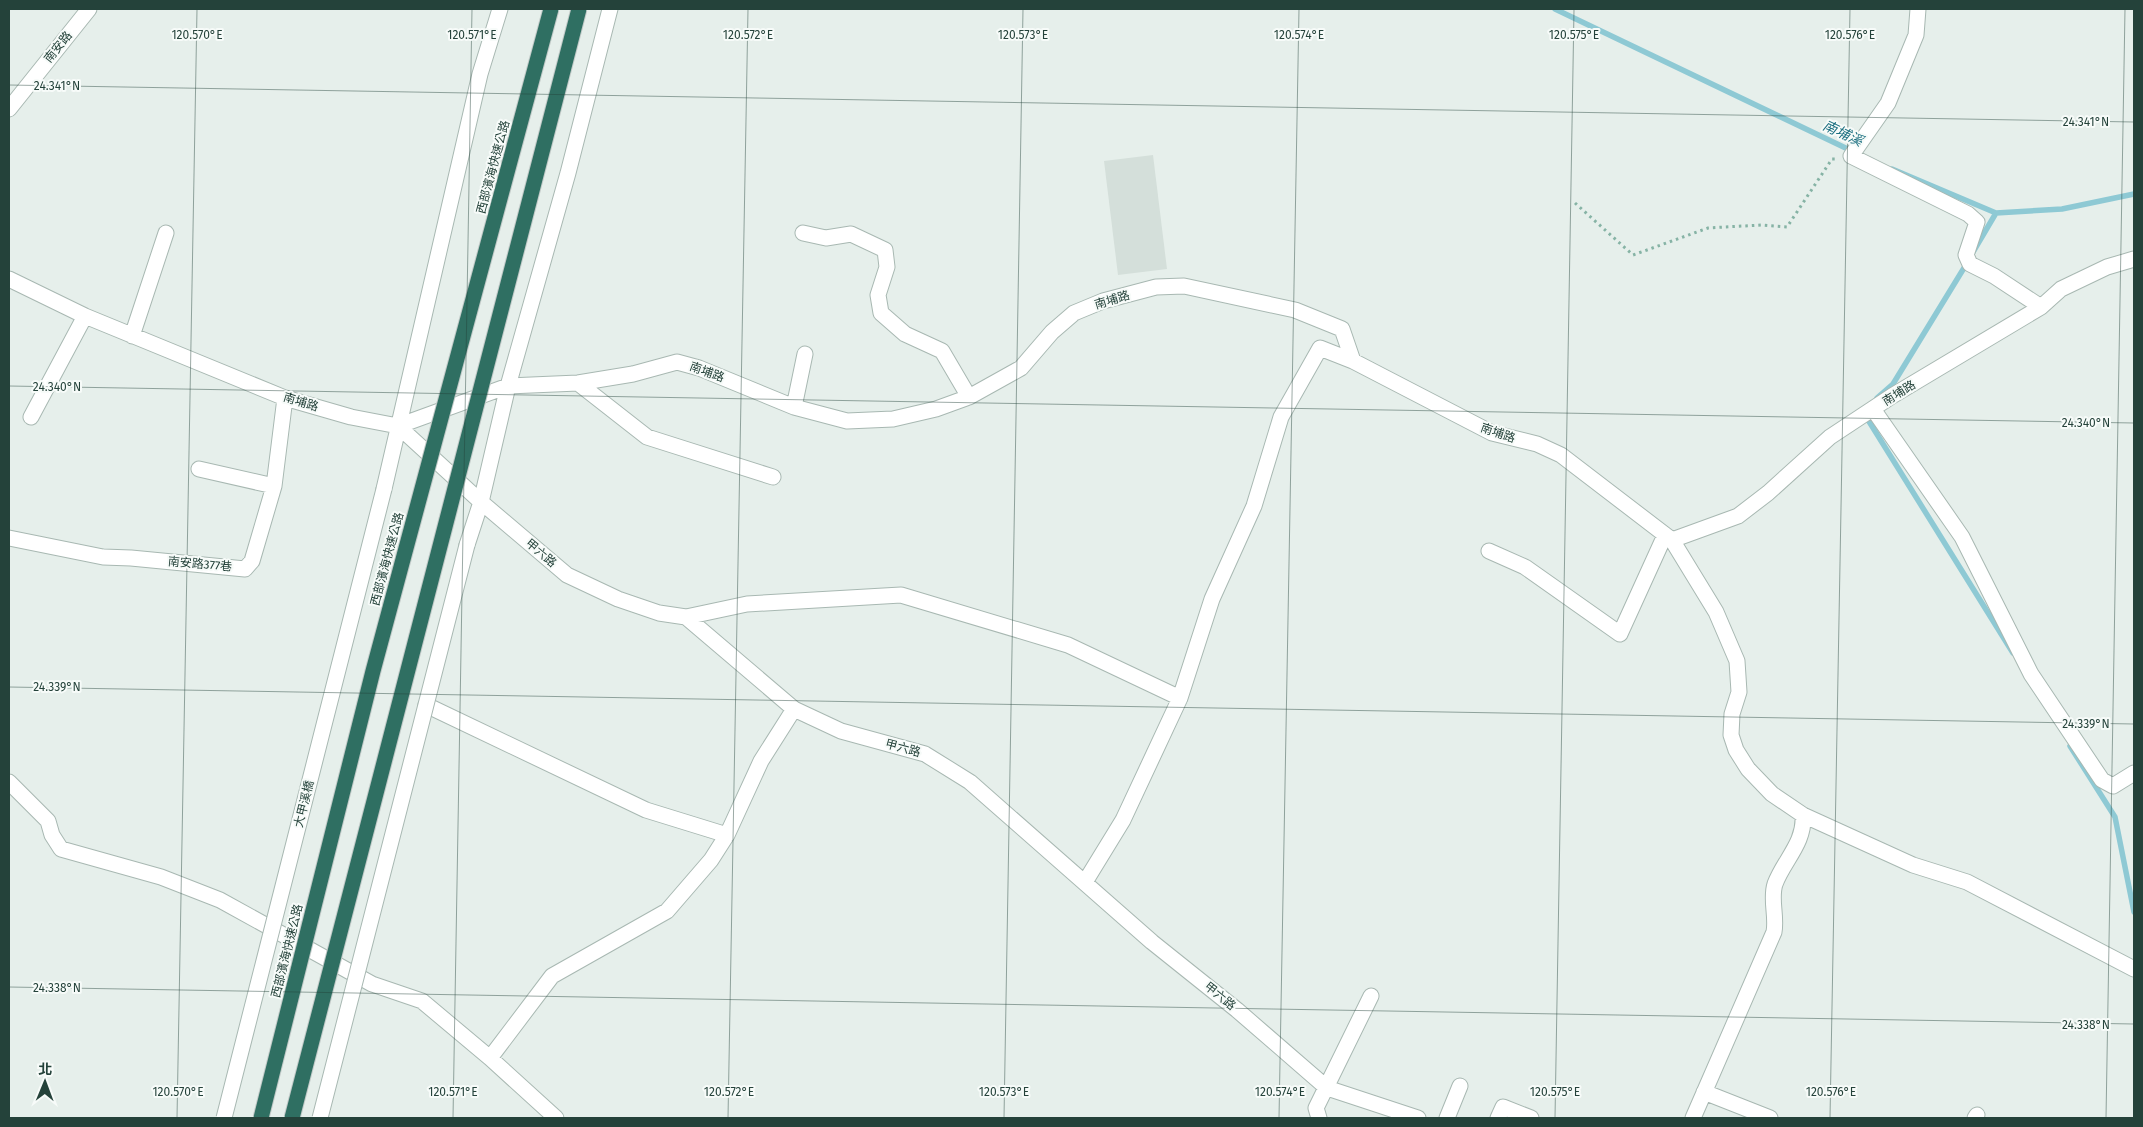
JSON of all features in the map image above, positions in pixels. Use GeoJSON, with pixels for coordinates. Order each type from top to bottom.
{"type":"FeatureCollection","features":[{"type":"Feature","properties":{"kind":"highway","name":"西部濱海快速公路"},"geometry":{"type":"LineString","coordinates":[[261,1118],[373,671],[551,9]]}},
{"type":"Feature","properties":{"kind":"highway"},"geometry":{"type":"LineString","coordinates":[[292,1118],[579,9]]}},
{"type":"Feature","properties":{"kind":"street","name":"南安路"},"geometry":{"type":"LineString","coordinates":[[9,109],[89,9]]}},
{"type":"Feature","properties":{"kind":"street","name":"大甲溪橋"},"geometry":{"type":"LineString","coordinates":[[224,1118],[384,489],[480,74],[500,9]]}},
{"type":"Feature","properties":{"kind":"street"},"geometry":{"type":"LineString","coordinates":[[320,1118],[467,546],[481,502],[508,386],[568,172],[610,9]]}},
{"type":"Feature","properties":{"kind":"street"},"geometry":{"type":"LineString","coordinates":[[1918,9],[1916,35],[1892,94],[1867,135],[1851,156],[1968,214],[1977,222],[1966,255],[1970,264],[1994,276],[2040,306]]}},
{"type":"Feature","properties":{"kind":"street"},"geometry":{"type":"LineString","coordinates":[[803,233],[826,238],[851,234],[885,250],[886,267],[878,295],[881,313],[905,334],[942,351],[969,397]]}},
{"type":"Feature","properties":{"kind":"street"},"geometry":{"type":"LineString","coordinates":[[132,336],[166,234]]}},
{"type":"Feature","properties":{"kind":"street","name":"南埔路"},"geometry":{"type":"LineString","coordinates":[[9,279],[85,316],[285,398],[351,417],[398,426],[508,386],[578,383],[633,374],[678,362],[699,368],[794,407],[847,421],[893,419],[936,409],[969,397],[1021,368],[1052,332],[1074,313],[1103,301],[1156,287],[1184,286],[1296,310],[1342,329],[1353,361],[1492,433],[1537,444],[1561,455],[1669,537],[1738,516],[1768,493],[1830,437],[1873,409],[2040,306],[2061,289],[2107,267],[2134,259]]}},
{"type":"Feature","properties":{"kind":"street"},"geometry":{"type":"LineString","coordinates":[[31,417],[85,316]]}},
{"type":"Feature","properties":{"kind":"street"},"geometry":{"type":"LineString","coordinates":[[1085,882],[1123,820],[1180,698],[1212,599],[1254,506],[1282,417],[1320,348],[1353,361]]}},
{"type":"Feature","properties":{"kind":"street"},"geometry":{"type":"LineString","coordinates":[[794,407],[805,354]]}},
{"type":"Feature","properties":{"kind":"street"},"geometry":{"type":"LineString","coordinates":[[578,383],[648,437],[773,476]]}},
{"type":"Feature","properties":{"kind":"street","name":"南安路377巷"},"geometry":{"type":"LineString","coordinates":[[9,538],[103,558],[131,558],[246,569],[252,561],[274,486],[285,398]]}},
{"type":"Feature","properties":{"kind":"street"},"geometry":{"type":"LineString","coordinates":[[1873,409],[1962,537],[2031,674],[2102,780],[2113,786],[2134,773]]}},
{"type":"Feature","properties":{"kind":"street","name":"甲六路"},"geometry":{"type":"LineString","coordinates":[[398,426],[481,502],[567,575],[618,599],[659,612],[686,617],[794,709],[841,732],[925,754],[970,782],[1152,942],[1237,1010],[1327,1088],[1418,1118]]}},
{"type":"Feature","properties":{"kind":"street"},"geometry":{"type":"LineString","coordinates":[[199,469],[274,486]]}},
{"type":"Feature","properties":{"kind":"street"},"geometry":{"type":"LineString","coordinates":[[1489,551],[1526,567],[1620,634],[1669,537]]}},
{"type":"Feature","properties":{"kind":"street"},"geometry":{"type":"LineString","coordinates":[[1669,537],[1716,612],[1736,660],[1739,692],[1732,714],[1731,735],[1736,750],[1748,769],[1772,794],[1803,815],[1913,865],[1967,882],[2134,969]]}},
{"type":"Feature","properties":{"kind":"street"},"geometry":{"type":"LineString","coordinates":[[686,617],[747,604],[901,595],[1068,645],[1180,698]]}},
{"type":"Feature","properties":{"kind":"street"},"geometry":{"type":"LineString","coordinates":[[426,705],[646,810],[727,835]]}},
{"type":"Feature","properties":{"kind":"street"},"geometry":{"type":"LineString","coordinates":[[490,1058],[552,976],[667,911],[711,860],[727,835],[761,761],[794,709]]}},
{"type":"Feature","properties":{"kind":"street"},"geometry":{"type":"LineString","coordinates":[[9,782],[48,821],[52,835],[61,849],[161,878],[220,900],[372,984],[422,1001],[490,1058],[556,1118]]}},
{"type":"Feature","properties":{"kind":"street"},"geometry":{"type":"LineString","coordinates":[[1693,1118],[1774,932],[1776,919],[1773,901],[1775,885],[1797,845],[1804,827],[1803,815]]}},
{"type":"Feature","properties":{"kind":"street"},"geometry":{"type":"LineString","coordinates":[[1319,1118],[1316,1108],[1371,996]]}},
{"type":"Feature","properties":{"kind":"street"},"geometry":{"type":"LineString","coordinates":[[1447,1118],[1460,1086]]}},
{"type":"Feature","properties":{"kind":"street"},"geometry":{"type":"LineString","coordinates":[[1704,1092],[1770,1118]]}},
{"type":"Feature","properties":{"kind":"street"},"geometry":{"type":"LineString","coordinates":[[1498,1118],[1503,1107],[1531,1118]]}},
{"type":"Feature","properties":{"kind":"path"},"geometry":{"type":"LineString","coordinates":[[1575,203],[1633,255],[1708,228],[1762,225],[1787,227],[1832,159],[1851,156]]}},
{"type":"Feature","properties":{"kind":"shaded area"},"geometry":{"type":"Polygon","coordinates":[[[1153,155],[1167,269],[1118,275],[1104,161],[1153,155]]]}},
{"type":"Feature","properties":{"kind":"waterway","name":"南埔溪"},"geometry":{"type":"LineString","coordinates":[[1555,9],[1854,152]]}},
{"type":"Feature","properties":{"kind":"waterway","name":"南埔溪"},"geometry":{"type":"LineString","coordinates":[[1892,169],[1996,213],[2062,209],[2134,194]]}},
{"type":"Feature","properties":{"kind":"waterway"},"geometry":{"type":"LineString","coordinates":[[1973,252],[1996,213]]}},
{"type":"Feature","properties":{"kind":"waterway"},"geometry":{"type":"LineString","coordinates":[[1877,398],[1893,384],[1967,263]]}},
{"type":"Feature","properties":{"kind":"waterway"},"geometry":{"type":"LineString","coordinates":[[1865,415],[2013,653]]}},
{"type":"Feature","properties":{"kind":"waterway"},"geometry":{"type":"LineString","coordinates":[[2070,746],[2115,817],[2134,912]]}}]}
